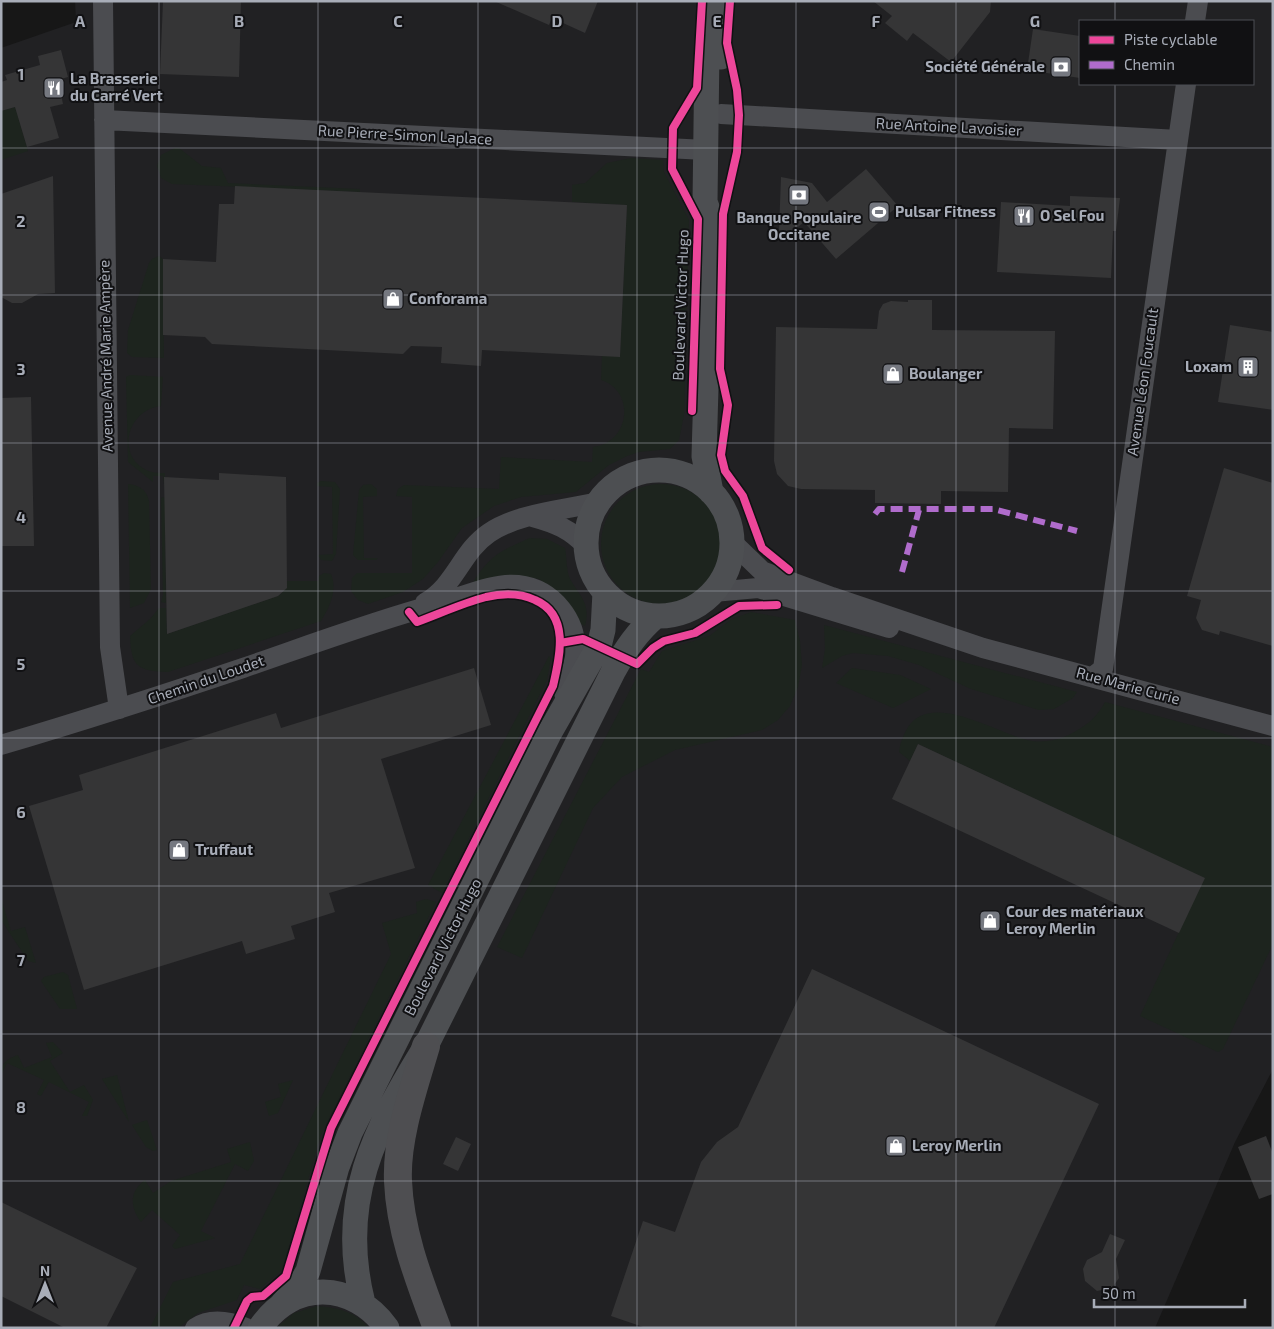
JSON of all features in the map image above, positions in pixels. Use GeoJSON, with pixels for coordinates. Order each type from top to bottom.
{"type":"FeatureCollection","features":[{"type":"Feature","properties":{"kind":"highway"},"geometry":{"type":"LineString","coordinates":[[426,1046],[405,1122],[398,1179],[402,1221],[417,1275],[437,1328]]}},
{"type":"Feature","properties":{"kind":"main road","name":"Boulevard Victor Hugo"},"geometry":{"type":"LineString","coordinates":[[711,218],[718,203],[721,114],[721,54],[715,43],[716,1]]}},
{"type":"Feature","properties":{"kind":"main road","name":"Boulevard Victor Hugo"},"geometry":{"type":"LineString","coordinates":[[711,492],[704,456],[711,218],[705,202],[707,50],[715,43]]}},
{"type":"Feature","properties":{"kind":"main road","name":"Boulevard Victor Hugo"},"geometry":{"type":"LineString","coordinates":[[669,471],[683,461],[693,447],[705,414]]}},
{"type":"Feature","properties":{"kind":"main road"},"geometry":{"type":"LineString","coordinates":[[653,470],[669,471],[692,478],[711,492],[726,515],[732,542],[725,574],[713,592],[687,610],[656,616],[628,609],[605,592],[592,570],[586,546],[589,523],[598,502],[609,490],[622,480],[653,470]]}},
{"type":"Feature","properties":{"kind":"main road","name":"Boulevard Victor Hugo"},"geometry":{"type":"LineString","coordinates":[[260,1328],[268,1316],[283,1303],[300,1283],[308,1271],[337,1166],[362,1107],[463,909],[550,732],[599,646],[603,630],[605,592]]}},
{"type":"Feature","properties":{"kind":"main road","name":"Boulevard Victor Hugo"},"geometry":{"type":"LineString","coordinates":[[363,1303],[356,1276],[354,1245],[359,1187],[372,1147],[401,1087],[426,1046],[614,670],[628,644],[641,628],[656,616]]}},
{"type":"Feature","properties":{"kind":"main road"},"geometry":{"type":"LineString","coordinates":[[283,1303],[309,1293],[323,1292],[350,1297],[363,1303],[377,1315],[387,1328]]}},
{"type":"Feature","properties":{"kind":"street","name":"Avenue André Marie Ampère"},"geometry":{"type":"LineString","coordinates":[[102,1],[110,647],[119,709]]}},
{"type":"Feature","properties":{"kind":"street"},"geometry":{"type":"LineString","coordinates":[[1195,20],[1198,1]]}},
{"type":"Feature","properties":{"kind":"street","name":"Avenue Léon Foucault"},"geometry":{"type":"LineString","coordinates":[[1094,676],[1103,669],[1186,85]]}},
{"type":"Feature","properties":{"kind":"street","name":"Rue Antoine Lavoisier"},"geometry":{"type":"LineString","coordinates":[[721,114],[1178,140]]}},
{"type":"Feature","properties":{"kind":"street","name":"Rue Pierre-Simon Laplace"},"geometry":{"type":"LineString","coordinates":[[104,120],[706,150]]}},
{"type":"Feature","properties":{"kind":"street","name":"Chemin du Loudet"},"geometry":{"type":"LineString","coordinates":[[409,612],[438,595],[450,583],[470,551],[488,533],[515,520],[558,509],[598,502]]}},
{"type":"Feature","properties":{"kind":"street","name":"Chemin du Loudet"},"geometry":{"type":"LineString","coordinates":[[531,517],[557,523],[574,533],[586,546]]}},
{"type":"Feature","properties":{"kind":"street","name":"Rue Marie Curie"},"geometry":{"type":"LineString","coordinates":[[732,542],[762,571],[785,581],[983,648],[1094,676],[1273,726]]}},
{"type":"Feature","properties":{"kind":"street","name":"Chemin du Loudet"},"geometry":{"type":"LineString","coordinates":[[1,745],[119,709],[409,612],[497,586],[517,585],[536,590],[551,598],[568,618],[575,641],[572,669],[550,732]]}},
{"type":"Feature","properties":{"kind":"street","name":"Rue Marie Curie"},"geometry":{"type":"LineString","coordinates":[[713,592],[758,588],[858,620],[945,642],[983,648]]}},
{"type":"Feature","properties":{"kind":"street"},"geometry":{"type":"LineString","coordinates":[[195,1328],[215,1321],[236,1324],[246,1328]]}},
{"type":"Feature","properties":{"kind":"shaded area"},"geometry":{"type":"Polygon","coordinates":[[[75,1],[1273,1],[1273,1069],[1235,1142],[1155,1328],[1,1328],[1,48],[76,22],[75,1]]]}},
{"type":"Feature","properties":{"kind":"shaded area"},"geometry":{"type":"Polygon","coordinates":[[[15,107],[28,151],[1,160],[1,111],[15,107]]]}},
{"type":"Feature","properties":{"kind":"shaded area"},"geometry":{"type":"Polygon","coordinates":[[[179,148],[202,166],[221,168],[228,183],[360,189],[360,192],[172,184],[161,178],[157,166],[161,155],[179,148]]]}},
{"type":"Feature","properties":{"kind":"shaded area"},"geometry":{"type":"Polygon","coordinates":[[[631,158],[663,160],[664,172],[689,220],[684,415],[679,440],[670,449],[639,452],[609,465],[576,492],[521,497],[494,506],[462,528],[438,562],[423,579],[403,592],[368,604],[358,600],[351,591],[352,578],[357,573],[412,573],[412,497],[396,496],[398,489],[404,485],[499,489],[501,457],[592,462],[593,447],[605,443],[615,436],[621,427],[624,405],[620,395],[612,386],[601,380],[602,356],[620,356],[627,205],[572,202],[572,185],[585,183],[607,163],[631,158]]]}},
{"type":"Feature","properties":{"kind":"shaded area"},"geometry":{"type":"Polygon","coordinates":[[[159,256],[163,259],[164,358],[132,357],[127,353],[128,330],[149,263],[152,259],[159,256]]]}},
{"type":"Feature","properties":{"kind":"shaded area"},"geometry":{"type":"Polygon","coordinates":[[[130,375],[163,377],[161,406],[149,409],[133,424],[129,444],[131,454],[137,463],[148,471],[165,473],[165,492],[163,476],[153,476],[153,482],[128,462],[126,377],[130,375]]]}},
{"type":"Feature","properties":{"kind":"shaded area"},"geometry":{"type":"Polygon","coordinates":[[[321,481],[335,482],[340,489],[336,554],[332,561],[321,560],[318,555],[333,554],[332,487],[317,486],[317,483],[321,481]]]}},
{"type":"Feature","properties":{"kind":"shaded area"},"geometry":{"type":"Polygon","coordinates":[[[128,484],[142,489],[149,501],[151,589],[144,603],[130,608],[128,484]]]}},
{"type":"Feature","properties":{"kind":"shaded area"},"geometry":{"type":"Polygon","coordinates":[[[371,484],[377,489],[377,496],[363,497],[364,558],[378,558],[376,560],[358,560],[353,555],[359,490],[363,485],[371,484]]]}},
{"type":"Feature","properties":{"kind":"shaded area"},"geometry":{"type":"Polygon","coordinates":[[[661,484],[684,488],[704,501],[717,521],[721,544],[717,567],[704,587],[684,600],[661,604],[638,600],[618,587],[605,567],[601,544],[605,521],[618,501],[638,488],[661,484]]]}},
{"type":"Feature","properties":{"kind":"shaded area"},"geometry":{"type":"Polygon","coordinates":[[[165,497],[166,603],[161,602],[163,595],[161,498],[165,497]]]}},
{"type":"Feature","properties":{"kind":"shaded area"},"geometry":{"type":"Polygon","coordinates":[[[530,538],[547,539],[565,548],[570,579],[586,606],[585,626],[577,622],[563,597],[539,579],[514,575],[472,584],[484,566],[496,555],[530,538]]]}},
{"type":"Feature","properties":{"kind":"shaded area"},"geometry":{"type":"Polygon","coordinates":[[[324,573],[331,574],[334,586],[330,605],[321,621],[168,672],[143,668],[138,665],[132,655],[130,636],[150,619],[159,608],[166,608],[167,634],[278,596],[284,591],[287,581],[318,581],[319,576],[324,573]]]}},
{"type":"Feature","properties":{"kind":"shaded area"},"geometry":{"type":"Polygon","coordinates":[[[751,612],[795,620],[800,641],[802,665],[798,687],[790,706],[778,720],[762,730],[675,750],[622,777],[593,808],[522,958],[497,947],[641,669],[649,672],[662,651],[709,636],[732,619],[751,612]]]}},
{"type":"Feature","properties":{"kind":"shaded area"},"geometry":{"type":"Polygon","coordinates":[[[824,625],[1077,692],[1073,698],[1054,709],[1039,710],[971,689],[919,665],[888,656],[853,653],[842,656],[822,668],[825,649],[824,625]]]}},
{"type":"Feature","properties":{"kind":"shaded area"},"geometry":{"type":"Polygon","coordinates":[[[549,656],[551,658],[547,680],[442,893],[428,885],[549,656]]]}},
{"type":"Feature","properties":{"kind":"shaded area"},"geometry":{"type":"Polygon","coordinates":[[[852,668],[900,675],[931,689],[893,708],[836,683],[852,668]]]}},
{"type":"Feature","properties":{"kind":"shaded area"},"geometry":{"type":"Polygon","coordinates":[[[1105,702],[1273,747],[1273,944],[1223,1049],[1218,1052],[1140,1016],[1204,878],[918,744],[910,761],[899,752],[902,739],[908,727],[919,717],[933,713],[967,718],[1032,741],[1049,741],[1071,734],[1081,728],[1093,719],[1105,702]]]}},
{"type":"Feature","properties":{"kind":"shaded area"},"geometry":{"type":"Polygon","coordinates":[[[1,898],[11,931],[25,927],[36,963],[28,961],[1,920],[1,898]]]}},
{"type":"Feature","properties":{"kind":"shaded area"},"geometry":{"type":"Polygon","coordinates":[[[426,899],[436,902],[321,1135],[282,1270],[260,1289],[244,1285],[237,1300],[198,1313],[178,1328],[150,1328],[173,1282],[240,1264],[391,954],[382,923],[417,913],[416,902],[426,899]]]}},
{"type":"Feature","properties":{"kind":"shaded area"},"geometry":{"type":"Polygon","coordinates":[[[63,972],[68,975],[77,1009],[60,1009],[41,981],[44,977],[63,972]]]}},
{"type":"Feature","properties":{"kind":"shaded area"},"geometry":{"type":"Polygon","coordinates":[[[53,1042],[63,1053],[50,1061],[70,1092],[84,1085],[93,1100],[87,1116],[82,1116],[89,1102],[49,1082],[41,1096],[37,1094],[44,1080],[7,1063],[1,1075],[5,1062],[18,1055],[24,1068],[52,1057],[46,1043],[53,1042]]]}},
{"type":"Feature","properties":{"kind":"shaded area"},"geometry":{"type":"Polygon","coordinates":[[[117,1075],[129,1122],[102,1079],[117,1075]]]}},
{"type":"Feature","properties":{"kind":"shaded area"},"geometry":{"type":"Polygon","coordinates":[[[293,1080],[278,1113],[269,1116],[265,1102],[281,1097],[278,1084],[293,1080]]]}},
{"type":"Feature","properties":{"kind":"shaded area"},"geometry":{"type":"Polygon","coordinates":[[[147,1120],[157,1150],[153,1151],[146,1147],[132,1125],[147,1120]]]}},
{"type":"Feature","properties":{"kind":"shaded area"},"geometry":{"type":"Polygon","coordinates":[[[250,1142],[254,1161],[248,1171],[235,1164],[201,1231],[215,1238],[175,1249],[172,1246],[180,1235],[152,1210],[141,1222],[137,1217],[133,1205],[134,1194],[136,1189],[145,1180],[153,1193],[171,1181],[231,1162],[227,1149],[250,1142]]]}},
{"type":"Feature","properties":{"kind":"shaded area"},"geometry":{"type":"Polygon","coordinates":[[[317,1306],[346,1311],[364,1322],[369,1328],[276,1328],[294,1313],[317,1306]]]}},
{"type":"Feature","properties":{"kind":"building"},"geometry":{"type":"Polygon","coordinates":[[[163,1],[241,1],[239,77],[160,74],[163,1]]]}},
{"type":"Feature","properties":{"kind":"building"},"geometry":{"type":"Polygon","coordinates":[[[494,1],[598,1],[585,33],[552,18],[549,25],[494,1]]]}},
{"type":"Feature","properties":{"kind":"building"},"geometry":{"type":"Polygon","coordinates":[[[873,1],[991,1],[990,12],[951,62],[913,33],[907,41],[885,23],[892,16],[873,1]]]}},
{"type":"Feature","properties":{"kind":"building"},"geometry":{"type":"Polygon","coordinates":[[[1033,29],[1079,36],[1079,78],[1027,70],[1033,29]]]}},
{"type":"Feature","properties":{"kind":"building"},"geometry":{"type":"Polygon","coordinates":[[[61,50],[68,77],[58,80],[63,104],[50,107],[59,138],[27,147],[15,107],[1,111],[1,82],[7,80],[5,75],[40,65],[38,56],[61,50]]]}},
{"type":"Feature","properties":{"kind":"building"},"geometry":{"type":"Polygon","coordinates":[[[866,169],[898,206],[836,259],[804,222],[793,231],[779,231],[781,177],[812,183],[827,202],[866,169]]]}},
{"type":"Feature","properties":{"kind":"building"},"geometry":{"type":"Polygon","coordinates":[[[53,176],[55,293],[38,294],[22,303],[12,303],[1,297],[1,194],[53,176]]]}},
{"type":"Feature","properties":{"kind":"building","name":"Conforama"},"geometry":{"type":"Polygon","coordinates":[[[235,186],[627,205],[620,357],[482,350],[481,366],[441,363],[442,347],[411,346],[403,354],[212,344],[205,337],[163,335],[163,259],[216,262],[219,204],[234,204],[235,186]]]}},
{"type":"Feature","properties":{"kind":"building"},"geometry":{"type":"Polygon","coordinates":[[[1070,196],[1120,198],[1116,231],[1113,231],[1111,278],[997,272],[1001,202],[1070,206],[1070,196]]]}},
{"type":"Feature","properties":{"kind":"building","name":"Boulanger"},"geometry":{"type":"Polygon","coordinates":[[[908,300],[932,300],[932,330],[1055,331],[1053,429],[1009,428],[1008,492],[941,491],[941,504],[875,503],[875,490],[801,489],[788,486],[777,474],[774,461],[776,327],[877,329],[879,311],[883,304],[891,301],[908,302],[908,300]]]}},
{"type":"Feature","properties":{"kind":"building","name":"Loxam"},"geometry":{"type":"Polygon","coordinates":[[[1230,325],[1273,332],[1273,410],[1218,402],[1230,325]]]}},
{"type":"Feature","properties":{"kind":"building"},"geometry":{"type":"Polygon","coordinates":[[[31,397],[34,546],[1,546],[1,398],[31,397]]]}},
{"type":"Feature","properties":{"kind":"building"},"geometry":{"type":"Polygon","coordinates":[[[1224,468],[1273,483],[1273,646],[1220,631],[1219,635],[1202,630],[1196,618],[1201,600],[1187,596],[1224,468]]]}},
{"type":"Feature","properties":{"kind":"building"},"geometry":{"type":"Polygon","coordinates":[[[219,473],[286,477],[287,588],[278,596],[167,634],[164,477],[219,480],[219,473]]]}},
{"type":"Feature","properties":{"kind":"building","name":"Truffaut"},"geometry":{"type":"Polygon","coordinates":[[[474,668],[491,725],[381,759],[415,868],[329,893],[335,912],[291,926],[295,939],[246,954],[242,941],[84,990],[29,806],[83,790],[79,775],[276,713],[281,728],[474,668]]]}},
{"type":"Feature","properties":{"kind":"building"},"geometry":{"type":"Polygon","coordinates":[[[918,744],[1205,878],[1179,933],[892,799],[918,744]]]}},
{"type":"Feature","properties":{"kind":"building","name":"Leroy Merlin"},"geometry":{"type":"Polygon","coordinates":[[[812,969],[1099,1104],[994,1328],[646,1328],[611,1316],[643,1221],[675,1232],[701,1162],[717,1142],[738,1127],[812,969]]]}},
{"type":"Feature","properties":{"kind":"building"},"geometry":{"type":"Polygon","coordinates":[[[1266,1136],[1273,1154],[1273,1194],[1259,1199],[1238,1147],[1266,1136]]]}},
{"type":"Feature","properties":{"kind":"building"},"geometry":{"type":"Polygon","coordinates":[[[456,1137],[471,1144],[458,1171],[443,1164],[456,1137]]]}},
{"type":"Feature","properties":{"kind":"building"},"geometry":{"type":"Polygon","coordinates":[[[1,1202],[137,1268],[106,1328],[65,1328],[1,1296],[1,1202]]]}},
{"type":"Feature","properties":{"kind":"building"},"geometry":{"type":"Polygon","coordinates":[[[1110,1234],[1125,1240],[1116,1259],[1119,1278],[1112,1288],[1097,1291],[1085,1281],[1083,1269],[1087,1260],[1102,1252],[1110,1234]]]}},
{"type":"Feature","properties":{"kind":"marked path"},"geometry":{"type":"LineString","coordinates":[[875,514],[879,509],[993,509],[1077,531]]}},
{"type":"Feature","properties":{"kind":"marked path"},"geometry":{"type":"LineString","coordinates":[[902,572],[919,510]]}},
{"type":"Feature","properties":{"kind":"cycle path"},"geometry":{"type":"LineString","coordinates":[[692,411],[698,219],[672,169],[673,128],[697,88],[702,1]]}},
{"type":"Feature","properties":{"kind":"cycle path"},"geometry":{"type":"LineString","coordinates":[[730,1],[727,43],[737,90],[739,115],[737,152],[723,214],[720,369],[728,405],[721,455],[725,471],[743,496],[762,548],[789,570]]}},
{"type":"Feature","properties":{"kind":"cycle path"},"geometry":{"type":"LineString","coordinates":[[234,1328],[247,1301],[252,1297],[263,1296],[286,1276],[331,1128],[553,686],[560,650],[558,626],[554,616],[546,607],[535,600],[505,594],[486,597],[417,622],[409,612]]}},
{"type":"Feature","properties":{"kind":"cycle path"},"geometry":{"type":"LineString","coordinates":[[560,643],[583,639],[637,664],[653,648],[664,641],[695,633],[739,606],[777,605]]}},
{"type":"Feature","properties":{"kind":"place","name":"Société Générale"},"geometry":{"type":"Point","coordinates":[1061,67]}},
{"type":"Feature","properties":{"kind":"place","name":"La Brasserie du Carré Vert"},"geometry":{"type":"Point","coordinates":[54,88]}},
{"type":"Feature","properties":{"kind":"place","name":"Banque Populaire Occitane"},"geometry":{"type":"Point","coordinates":[799,195]}},
{"type":"Feature","properties":{"kind":"place","name":"Pulsar Fitness"},"geometry":{"type":"Point","coordinates":[879,212]}},
{"type":"Feature","properties":{"kind":"place","name":"O Sel Fou"},"geometry":{"type":"Point","coordinates":[1024,216]}},
{"type":"Feature","properties":{"kind":"place","name":"Conforama"},"geometry":{"type":"Point","coordinates":[393,299]}},
{"type":"Feature","properties":{"kind":"place","name":"Loxam"},"geometry":{"type":"Point","coordinates":[1248,367]}},
{"type":"Feature","properties":{"kind":"place","name":"Boulanger"},"geometry":{"type":"Point","coordinates":[893,374]}},
{"type":"Feature","properties":{"kind":"place","name":"Truffaut"},"geometry":{"type":"Point","coordinates":[179,850]}},
{"type":"Feature","properties":{"kind":"place","name":"Cour des matériaux Leroy Merlin"},"geometry":{"type":"Point","coordinates":[990,921]}},
{"type":"Feature","properties":{"kind":"place","name":"Leroy Merlin"},"geometry":{"type":"Point","coordinates":[896,1146]}}]}
